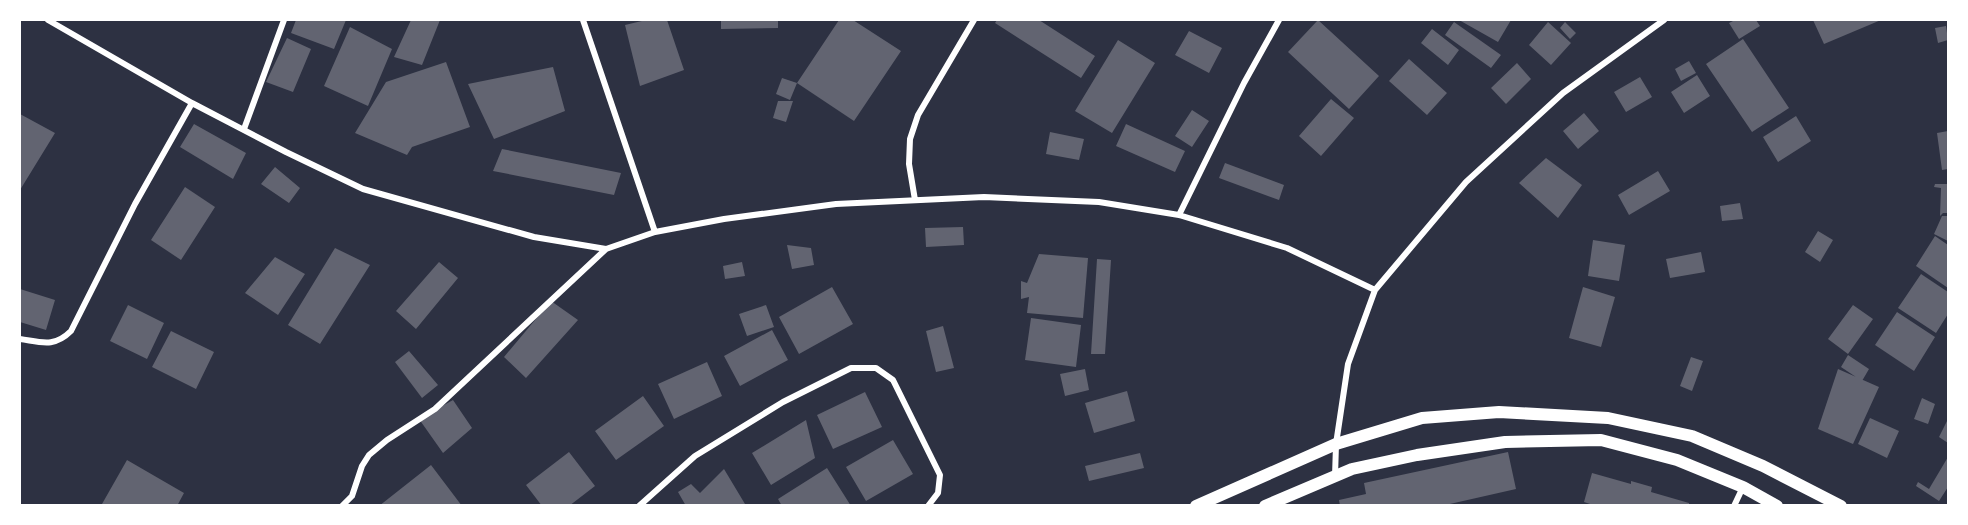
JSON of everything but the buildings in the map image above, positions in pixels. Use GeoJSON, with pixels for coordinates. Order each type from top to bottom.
{"type":"FeatureCollection","features":[{"type":"Feature","properties":{"kind":"main road"},"geometry":{"type":"LineString","coordinates":[[1196,506],[1336,444],[1422,418],[1499,412],[1608,418],[1692,436],[1763,466],[1841,506]]}},
{"type":"Feature","properties":{"kind":"main road"},"geometry":{"type":"LineString","coordinates":[[1265,506],[1352,469],[1417,454],[1505,442],[1601,440],[1677,460],[1743,488],[1777,506]]}},
{"type":"Feature","properties":{"kind":"street"},"geometry":{"type":"LineString","coordinates":[[48,20],[192,103],[363,189],[534,237],[606,249]]}},
{"type":"Feature","properties":{"kind":"street"},"geometry":{"type":"LineString","coordinates":[[244,129],[284,20]]}},
{"type":"Feature","properties":{"kind":"street"},"geometry":{"type":"LineString","coordinates":[[583,20],[655,232]]}},
{"type":"Feature","properties":{"kind":"street"},"geometry":{"type":"LineString","coordinates":[[915,200],[909,164],[910,139],[918,115],[974,20]]}},
{"type":"Feature","properties":{"kind":"street"},"geometry":{"type":"LineString","coordinates":[[1179,215],[1244,83],[1279,20]]}},
{"type":"Feature","properties":{"kind":"street"},"geometry":{"type":"LineString","coordinates":[[1335,477],[1336,444],[1348,364],[1375,290],[1466,182],[1563,93],[1664,20]]}},
{"type":"Feature","properties":{"kind":"street"},"geometry":{"type":"LineString","coordinates":[[20,339],[48,343],[61,340],[70,331],[135,204],[192,103]]}},
{"type":"Feature","properties":{"kind":"street"},"geometry":{"type":"LineString","coordinates":[[342,506],[352,496],[362,466],[369,455],[387,440],[435,409],[606,249],[655,232],[724,219],[836,204],[984,196],[1099,202],[1179,215],[1287,248],[1375,290]]}},
{"type":"Feature","properties":{"kind":"street"},"geometry":{"type":"LineString","coordinates":[[639,506],[695,456],[783,402],[851,368],[876,368],[893,380],[940,475],[938,493],[928,506]]}},
{"type":"Feature","properties":{"kind":"street"},"geometry":{"type":"LineString","coordinates":[[1734,506],[1743,488]]}}]}
